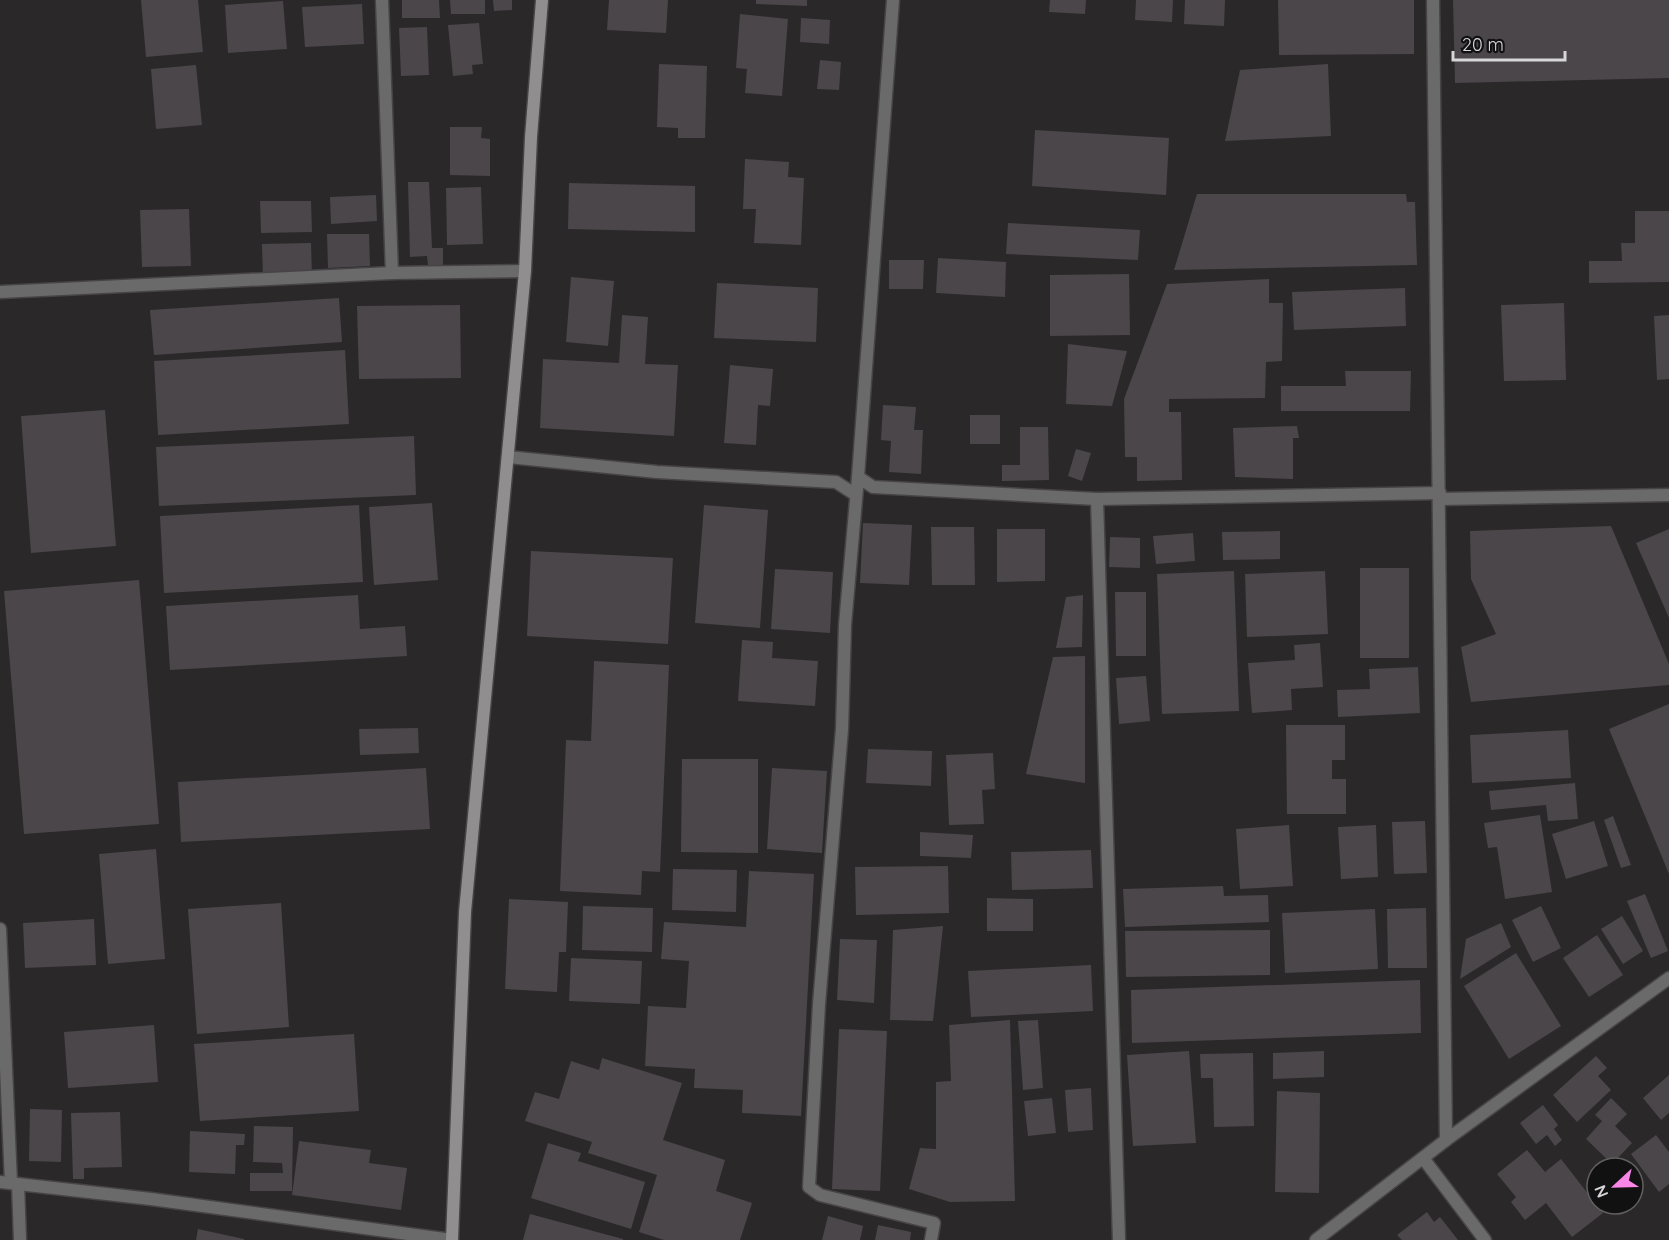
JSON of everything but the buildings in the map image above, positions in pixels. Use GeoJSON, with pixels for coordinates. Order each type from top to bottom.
{"type":"FeatureCollection","features":[{"type":"Feature","properties":{"kind":"street"},"geometry":{"type":"LineString","coordinates":[[382,0],[392,273]]}},
{"type":"Feature","properties":{"kind":"street"},"geometry":{"type":"LineString","coordinates":[[10,1183],[162,1200],[452,1240],[465,912],[525,271],[531,137],[542,0]]}},
{"type":"Feature","properties":{"kind":"street"},"geometry":{"type":"LineString","coordinates":[[893,0],[845,625],[842,729],[819,1004],[809,1186],[820,1195],[934,1223],[931,1240]]}},
{"type":"Feature","properties":{"kind":"street"},"geometry":{"type":"LineString","coordinates":[[1433,0],[1446,1140]]}},
{"type":"Feature","properties":{"kind":"street"},"geometry":{"type":"LineString","coordinates":[[0,292],[392,273],[525,271]]}},
{"type":"Feature","properties":{"kind":"street"},"geometry":{"type":"LineString","coordinates":[[508,457],[657,472],[836,482],[856,495]]}},
{"type":"Feature","properties":{"kind":"street"},"geometry":{"type":"LineString","coordinates":[[858,477],[873,487],[1097,499],[1669,495]]}},
{"type":"Feature","properties":{"kind":"street"},"geometry":{"type":"LineString","coordinates":[[1097,499],[1119,1240]]}},
{"type":"Feature","properties":{"kind":"street"},"geometry":{"type":"LineString","coordinates":[[0,929],[10,1183],[20,1240]]}},
{"type":"Feature","properties":{"kind":"street"},"geometry":{"type":"LineString","coordinates":[[1316,1240],[1446,1140],[1669,978]]}},
{"type":"Feature","properties":{"kind":"street"},"geometry":{"type":"LineString","coordinates":[[1423,1158],[1485,1240]]}}]}
